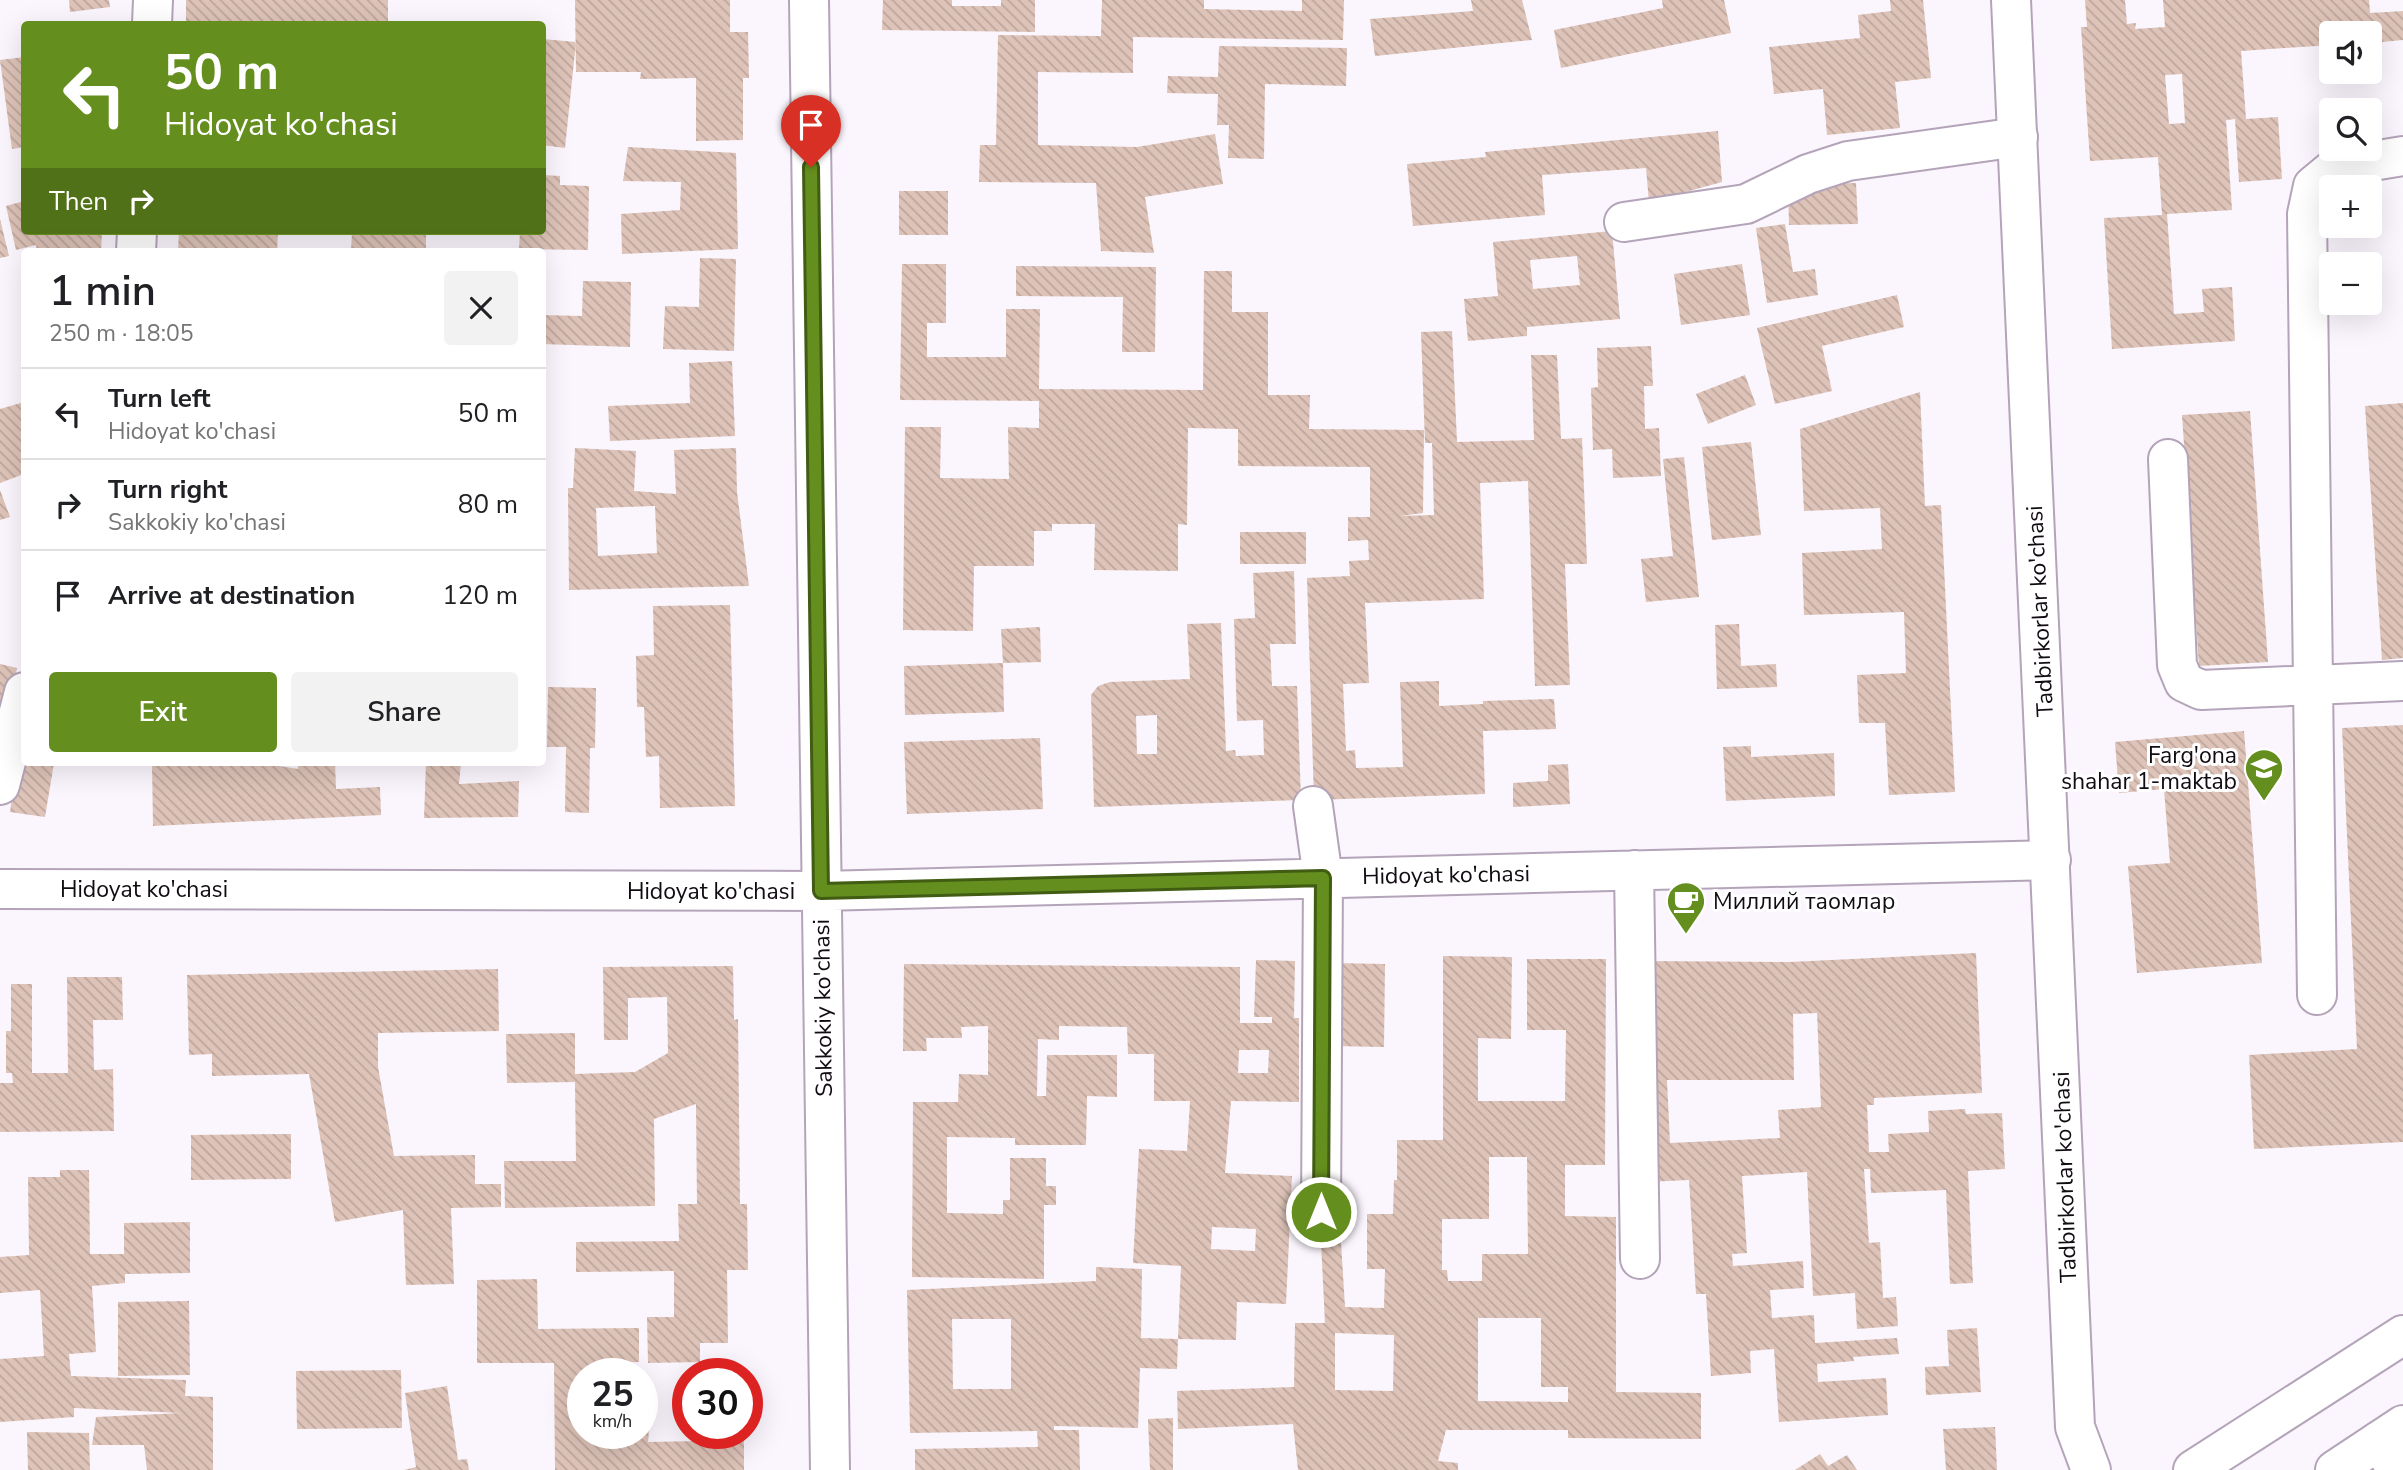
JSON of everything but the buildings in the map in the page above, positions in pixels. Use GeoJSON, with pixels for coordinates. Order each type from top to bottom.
{"type":"FeatureCollection","features":[{"type":"Feature","properties":{"kind":"street"},"geometry":{"type":"LineString","coordinates":[[152,21],[153,0]]}},
{"type":"Feature","properties":{"kind":"street","name":"Sakkokiy ko'chasi"},"geometry":{"type":"LineString","coordinates":[[809,0],[830,1470]]}},
{"type":"Feature","properties":{"kind":"street","name":"Tadbirkorlar ko'chasi"},"geometry":{"type":"LineString","coordinates":[[2011,0],[2075,1427],[2091,1470]]}},
{"type":"Feature","properties":{"kind":"street"},"geometry":{"type":"LineString","coordinates":[[1624,222],[1745,204],[1808,174],[1847,161],[2018,137]]}},
{"type":"Feature","properties":{"kind":"street"},"geometry":{"type":"LineString","coordinates":[[2318,995],[2307,214],[2313,186],[2336,167],[2403,156]]}},
{"type":"Feature","properties":{"kind":"street"},"geometry":{"type":"LineString","coordinates":[[2168,459],[2177,665],[2184,682],[2201,690],[2403,681]]}},
{"type":"Feature","properties":{"kind":"street"},"geometry":{"type":"LineString","coordinates":[[0,785],[21,704]]}},
{"type":"Feature","properties":{"kind":"street"},"geometry":{"type":"LineString","coordinates":[[1313,806],[1323,878],[1321,1212]]}},
{"type":"Feature","properties":{"kind":"street","name":"Hidoyat ko'chasi"},"geometry":{"type":"LineString","coordinates":[[0,889],[821,891],[2051,860]]}},
{"type":"Feature","properties":{"kind":"street"},"geometry":{"type":"LineString","coordinates":[[1634,870],[1640,1259]]}},
{"type":"Feature","properties":{"kind":"street"},"geometry":{"type":"LineString","coordinates":[[2193,1470],[2403,1335]]}},
{"type":"Feature","properties":{"kind":"street"},"geometry":{"type":"LineString","coordinates":[[2334,1470],[2393,1445]]}},
{"type":"Feature","properties":{"kind":"place","name":"Farg'ona shahar 1-maktab"},"geometry":{"type":"Point","coordinates":[2264,802]}},
{"type":"Feature","properties":{"kind":"place","name":"Миллий таомлар"},"geometry":{"type":"Point","coordinates":[1686,935]}},
{"type":"Feature","properties":{"kind":"route"},"geometry":{"type":"LineString","coordinates":[[811,167],[821,891],[1323,878],[1321,1212]]}}]}
